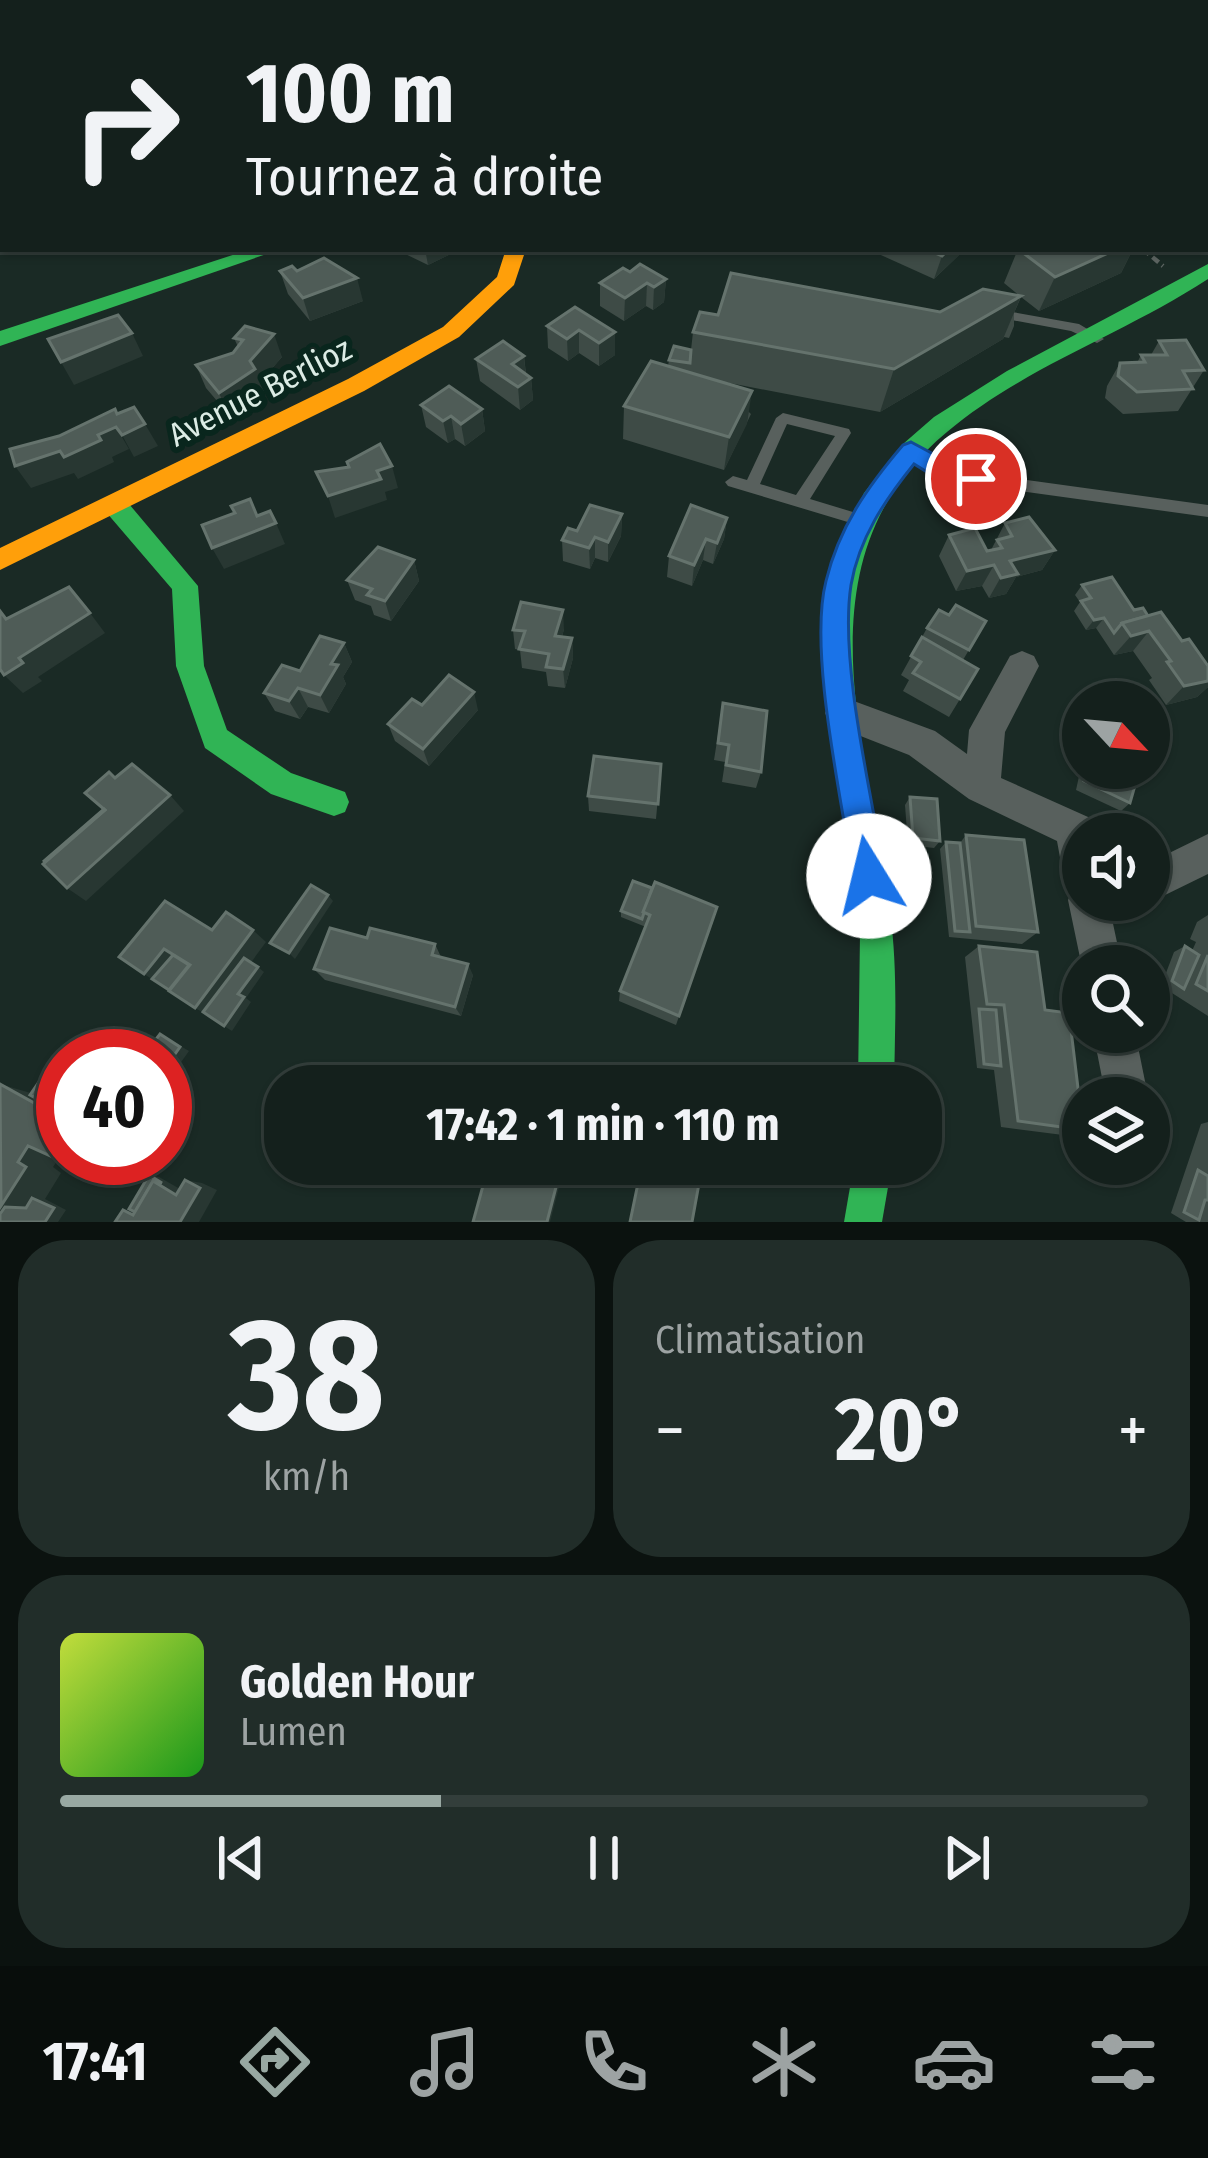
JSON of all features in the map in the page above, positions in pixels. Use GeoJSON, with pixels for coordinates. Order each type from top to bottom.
{"type":"FeatureCollection","features":[{"type":"Feature","properties":{"kind":"street"},"geometry":{"type":"LineString","coordinates":[[0,339],[262,252]]}},
{"type":"Feature","properties":{"kind":"street","name":"Avenue Berlioz"},"geometry":{"type":"LineString","coordinates":[[0,560],[356,385],[452,332],[508,280],[515,252]]}},
{"type":"Feature","properties":{"kind":"street"},"geometry":{"type":"LineString","coordinates":[[876,1065],[875,917],[835,649],[838,584],[862,520],[876,493],[911,451],[961,413],[1204,278]]}},
{"type":"Feature","properties":{"kind":"street"},"geometry":{"type":"LineString","coordinates":[[115,505],[185,586],[190,666],[215,739],[282,784],[334,802]]}},
{"type":"Feature","properties":{"kind":"street"},"geometry":{"type":"LineString","coordinates":[[982,787],[987,730],[1022,666]]}},
{"type":"Feature","properties":{"kind":"street"},"geometry":{"type":"LineString","coordinates":[[843,713],[922,743],[982,787],[1062,823]]}},
{"type":"Feature","properties":{"kind":"street"},"geometry":{"type":"LineString","coordinates":[[1170,873],[1208,853]]}},
{"type":"Feature","properties":{"kind":"street"},"geometry":{"type":"LineString","coordinates":[[863,1222],[869,1185]]}},
{"type":"Feature","properties":{"kind":"lane"},"geometry":{"type":"LineString","coordinates":[[975,310],[1074,327],[1097,339]]}},
{"type":"Feature","properties":{"kind":"lane"},"geometry":{"type":"LineString","coordinates":[[751,487],[783,418],[844,434],[800,502]]}},
{"type":"Feature","properties":{"kind":"lane"},"geometry":{"type":"LineString","coordinates":[[911,451],[949,473],[976,479],[1208,511]]}},
{"type":"Feature","properties":{"kind":"lane"},"geometry":{"type":"LineString","coordinates":[[733,482],[862,520]]}},
{"type":"Feature","properties":{"kind":"building"},"geometry":{"type":"Polygon","coordinates":[[[1022,252],[1110,252],[1055,277],[1022,252]]]}},
{"type":"Feature","properties":{"kind":"building"},"geometry":{"type":"Polygon","coordinates":[[[324,258],[357,278],[303,298],[280,271],[292,266],[297,271],[324,258]]]}},
{"type":"Feature","properties":{"kind":"building"},"geometry":{"type":"Polygon","coordinates":[[[640,264],[666,279],[654,287],[647,283],[625,298],[600,283],[623,268],[630,272],[640,264]]]}},
{"type":"Feature","properties":{"kind":"building"},"geometry":{"type":"Polygon","coordinates":[[[731,273],[940,312],[983,289],[1021,296],[894,369],[693,332],[700,312],[718,315],[731,273]]]}},
{"type":"Feature","properties":{"kind":"building"},"geometry":{"type":"Polygon","coordinates":[[[575,307],[615,332],[599,343],[579,330],[567,339],[547,326],[575,307]]]}},
{"type":"Feature","properties":{"kind":"building"},"geometry":{"type":"Polygon","coordinates":[[[118,315],[132,333],[61,362],[48,339],[118,315]]]}},
{"type":"Feature","properties":{"kind":"building"},"geometry":{"type":"Polygon","coordinates":[[[245,326],[274,334],[250,361],[255,369],[219,393],[196,365],[233,353],[243,340],[234,338],[245,326]]]}},
{"type":"Feature","properties":{"kind":"building"},"geometry":{"type":"Polygon","coordinates":[[[1186,340],[1204,370],[1183,371],[1193,389],[1137,392],[1118,376],[1120,363],[1145,362],[1141,355],[1167,355],[1159,341],[1186,340]]]}},
{"type":"Feature","properties":{"kind":"building"},"geometry":{"type":"Polygon","coordinates":[[[503,341],[524,356],[512,364],[531,378],[518,387],[476,359],[503,341]]]}},
{"type":"Feature","properties":{"kind":"building"},"geometry":{"type":"Polygon","coordinates":[[[674,346],[691,350],[690,363],[669,360],[674,346]]]}},
{"type":"Feature","properties":{"kind":"building"},"geometry":{"type":"Polygon","coordinates":[[[651,361],[752,391],[729,437],[624,406],[651,361]]]}},
{"type":"Feature","properties":{"kind":"building"},"geometry":{"type":"Polygon","coordinates":[[[449,386],[482,409],[461,424],[451,416],[443,421],[421,405],[449,386]]]}},
{"type":"Feature","properties":{"kind":"building"},"geometry":{"type":"Polygon","coordinates":[[[134,407],[145,424],[122,435],[116,427],[98,435],[101,440],[64,457],[60,451],[15,466],[10,449],[59,436],[115,409],[117,414],[134,407]]]}},
{"type":"Feature","properties":{"kind":"building"},"geometry":{"type":"Polygon","coordinates":[[[380,444],[392,466],[377,471],[381,479],[328,496],[316,472],[349,467],[347,462],[380,444]]]}},
{"type":"Feature","properties":{"kind":"building"},"geometry":{"type":"Polygon","coordinates":[[[250,499],[257,516],[270,511],[276,523],[212,548],[202,525],[235,513],[231,506],[250,499]]]}},
{"type":"Feature","properties":{"kind":"building"},"geometry":{"type":"Polygon","coordinates":[[[590,505],[622,514],[608,542],[595,537],[589,548],[562,540],[568,528],[577,531],[590,505]]]}},
{"type":"Feature","properties":{"kind":"building"},"geometry":{"type":"Polygon","coordinates":[[[691,505],[727,518],[717,543],[706,539],[694,565],[669,556],[691,505]]]}},
{"type":"Feature","properties":{"kind":"building"},"geometry":{"type":"Polygon","coordinates":[[[1029,517],[1055,550],[1010,561],[1018,574],[1001,578],[994,565],[967,571],[949,535],[975,528],[987,551],[1002,548],[997,540],[1012,536],[1005,523],[1029,517]]]}},
{"type":"Feature","properties":{"kind":"building"},"geometry":{"type":"Polygon","coordinates":[[[378,547],[414,560],[385,601],[367,595],[372,589],[347,580],[378,547]]]}},
{"type":"Feature","properties":{"kind":"building"},"geometry":{"type":"Polygon","coordinates":[[[1112,577],[1134,610],[1143,608],[1148,616],[1122,623],[1114,633],[1104,618],[1094,620],[1081,601],[1091,598],[1082,585],[1112,577]]]}},
{"type":"Feature","properties":{"kind":"building"},"geometry":{"type":"Polygon","coordinates":[[[69,587],[90,613],[19,658],[23,663],[4,675],[0,669],[0,611],[6,619],[69,587]]]}},
{"type":"Feature","properties":{"kind":"building"},"geometry":{"type":"Polygon","coordinates":[[[521,602],[563,610],[555,636],[572,638],[563,669],[546,667],[549,654],[519,649],[525,631],[513,630],[521,602]]]}},
{"type":"Feature","properties":{"kind":"building"},"geometry":{"type":"Polygon","coordinates":[[[956,605],[986,621],[969,650],[927,628],[939,610],[949,615],[956,605]]]}},
{"type":"Feature","properties":{"kind":"building"},"geometry":{"type":"Polygon","coordinates":[[[1161,612],[1208,666],[1208,681],[1184,686],[1149,631],[1131,636],[1122,623],[1161,612]]]}},
{"type":"Feature","properties":{"kind":"building"},"geometry":{"type":"Polygon","coordinates":[[[320,636],[344,643],[331,664],[338,665],[320,695],[298,688],[289,701],[264,693],[282,665],[300,671],[320,636]]]}},
{"type":"Feature","properties":{"kind":"building"},"geometry":{"type":"Polygon","coordinates":[[[922,637],[978,669],[960,699],[913,673],[921,662],[911,656],[922,637]]]}},
{"type":"Feature","properties":{"kind":"building"},"geometry":{"type":"Polygon","coordinates":[[[449,675],[474,692],[423,749],[388,724],[412,699],[422,705],[449,675]]]}},
{"type":"Feature","properties":{"kind":"building"},"geometry":{"type":"Polygon","coordinates":[[[723,703],[767,711],[761,772],[726,765],[729,745],[718,743],[723,703]]]}},
{"type":"Feature","properties":{"kind":"building"},"geometry":{"type":"Polygon","coordinates":[[[594,756],[661,764],[658,804],[588,796],[594,756]]]}},
{"type":"Feature","properties":{"kind":"building"},"geometry":{"type":"Polygon","coordinates":[[[132,764],[170,795],[67,888],[43,864],[105,810],[85,793],[109,772],[115,778],[132,764]]]}},
{"type":"Feature","properties":{"kind":"building"},"geometry":{"type":"Polygon","coordinates":[[[1101,789],[1134,789],[1130,803],[1101,789]]]}},
{"type":"Feature","properties":{"kind":"building"},"geometry":{"type":"Polygon","coordinates":[[[910,797],[937,799],[940,841],[913,838],[910,797]]]}},
{"type":"Feature","properties":{"kind":"building"},"geometry":{"type":"Polygon","coordinates":[[[966,835],[1024,840],[1038,932],[976,926],[966,835]]]}},
{"type":"Feature","properties":{"kind":"building"},"geometry":{"type":"Polygon","coordinates":[[[946,842],[960,843],[970,932],[955,931],[946,842]]]}},
{"type":"Feature","properties":{"kind":"building"},"geometry":{"type":"Polygon","coordinates":[[[633,881],[652,888],[642,919],[621,911],[633,881]]]}},
{"type":"Feature","properties":{"kind":"building"},"geometry":{"type":"Polygon","coordinates":[[[655,882],[717,907],[679,1016],[620,991],[650,915],[643,912],[655,882]]]}},
{"type":"Feature","properties":{"kind":"building"},"geometry":{"type":"Polygon","coordinates":[[[311,885],[328,895],[289,953],[270,943],[311,885]]]}},
{"type":"Feature","properties":{"kind":"building"},"geometry":{"type":"Polygon","coordinates":[[[165,901],[212,930],[226,912],[253,930],[195,1008],[169,991],[190,965],[164,949],[144,974],[119,957],[165,901]]]}},
{"type":"Feature","properties":{"kind":"building"},"geometry":{"type":"Polygon","coordinates":[[[330,928],[367,938],[370,928],[435,944],[432,955],[468,964],[455,1007],[314,969],[330,928]]]}},
{"type":"Feature","properties":{"kind":"building"},"geometry":{"type":"Polygon","coordinates":[[[979,946],[1037,952],[1045,1010],[1062,1012],[1062,1053],[1074,1053],[1077,1077],[1062,1077],[1062,1127],[1018,1121],[1004,1005],[987,1004],[979,946]]]}},
{"type":"Feature","properties":{"kind":"building"},"geometry":{"type":"Polygon","coordinates":[[[1185,946],[1199,955],[1184,989],[1172,981],[1185,946]]]}},
{"type":"Feature","properties":{"kind":"building"},"geometry":{"type":"Polygon","coordinates":[[[173,955],[189,965],[169,990],[152,979],[173,955]]]}},
{"type":"Feature","properties":{"kind":"building"},"geometry":{"type":"Polygon","coordinates":[[[1208,955],[1208,991],[1196,984],[1208,955]]]}},
{"type":"Feature","properties":{"kind":"building"},"geometry":{"type":"Polygon","coordinates":[[[244,958],[258,967],[238,994],[244,997],[224,1026],[203,1012],[244,958]]]}},
{"type":"Feature","properties":{"kind":"building"},"geometry":{"type":"Polygon","coordinates":[[[979,1009],[996,1010],[1001,1066],[984,1064],[979,1009]]]}},
{"type":"Feature","properties":{"kind":"building"},"geometry":{"type":"Polygon","coordinates":[[[0,1084],[36,1104],[36,1150],[28,1146],[18,1162],[26,1167],[1,1206],[0,1084]]]}},
{"type":"Feature","properties":{"kind":"building"},"geometry":{"type":"Polygon","coordinates":[[[1198,1170],[1208,1176],[1208,1200],[1199,1220],[1184,1212],[1198,1170]]]}},
{"type":"Feature","properties":{"kind":"building"},"geometry":{"type":"Polygon","coordinates":[[[143,1185],[151,1185],[135,1212],[129,1209],[143,1185]]]}},
{"type":"Feature","properties":{"kind":"building"},"geometry":{"type":"Polygon","coordinates":[[[151,1185],[176,1195],[182,1185],[200,1188],[180,1222],[115,1222],[123,1210],[133,1215],[151,1185]]]}},
{"type":"Feature","properties":{"kind":"building"},"geometry":{"type":"Polygon","coordinates":[[[483,1185],[557,1185],[547,1222],[473,1222],[483,1185]]]}},
{"type":"Feature","properties":{"kind":"building"},"geometry":{"type":"Polygon","coordinates":[[[638,1185],[699,1185],[692,1222],[630,1222],[638,1185]]]}},
{"type":"Feature","properties":{"kind":"building"},"geometry":{"type":"Polygon","coordinates":[[[32,1198],[54,1208],[45,1222],[0,1222],[5,1207],[26,1208],[32,1198]]]}},
{"type":"Feature","properties":{"kind":"traffic: fast"},"geometry":{"type":"LineString","coordinates":[[0,339],[262,252]]}},
{"type":"Feature","properties":{"kind":"traffic: fast"},"geometry":{"type":"LineString","coordinates":[[876,1065],[876,934],[838,671],[839,611],[849,554],[872,500],[911,450],[942,423],[1208,270]]}},
{"type":"Feature","properties":{"kind":"traffic: fast"},"geometry":{"type":"LineString","coordinates":[[115,505],[185,586],[190,666],[215,739],[282,784],[334,802]]}},
{"type":"Feature","properties":{"kind":"traffic: fast"},"geometry":{"type":"LineString","coordinates":[[863,1222],[869,1185]]}},
{"type":"Feature","properties":{"kind":"traffic: slow"},"geometry":{"type":"LineString","coordinates":[[0,560],[356,385],[451,332],[507,280],[515,252]]}},
{"type":"Feature","properties":{"kind":"route"},"geometry":{"type":"LineString","coordinates":[[869,876],[835,649],[838,584],[855,532],[876,493],[911,451],[949,473],[976,479]]}}]}
